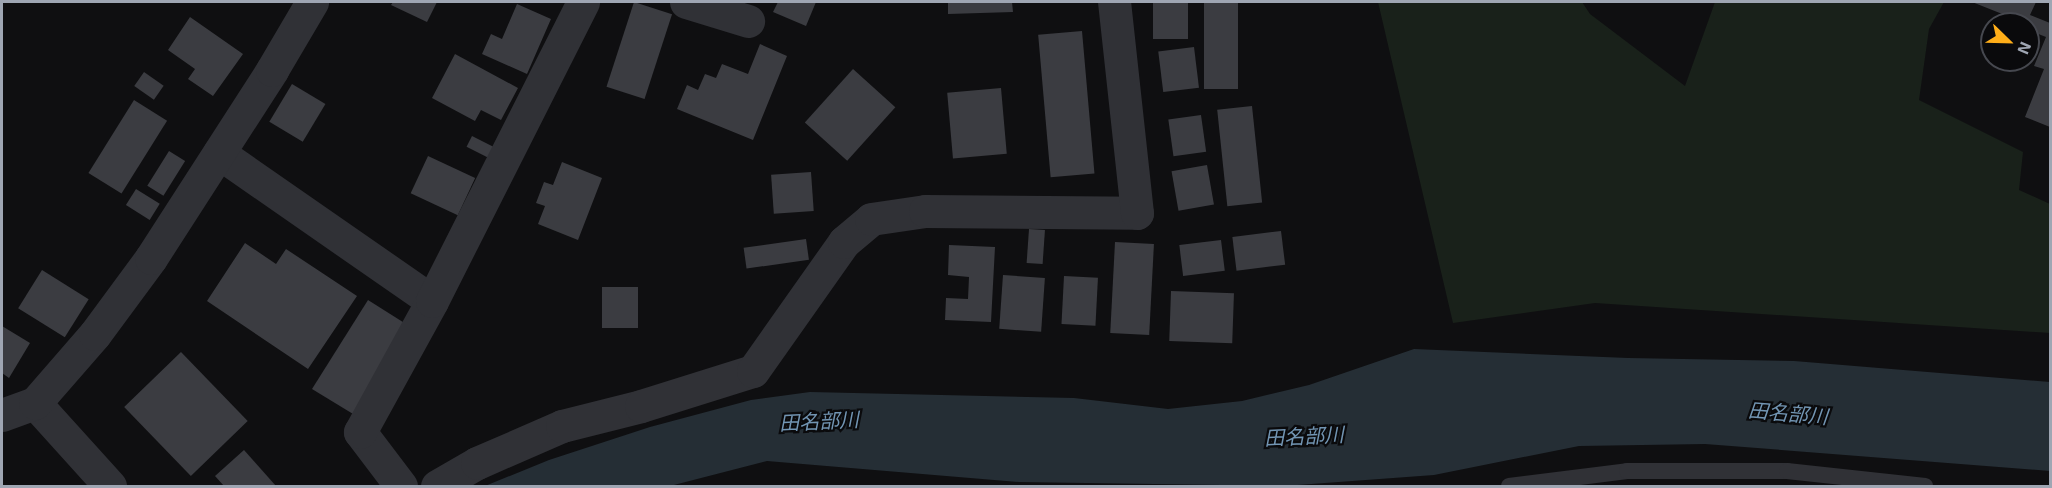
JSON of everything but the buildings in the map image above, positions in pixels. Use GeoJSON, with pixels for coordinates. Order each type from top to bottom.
{"type":"FeatureCollection","features":[{"type":"Feature","properties":{"kind":"street"},"geometry":{"type":"LineString","coordinates":[[2,415],[35,403],[95,334],[151,258],[312,2]]}},
{"type":"Feature","properties":{"kind":"street"},"geometry":{"type":"LineString","coordinates":[[401,486],[360,432],[432,301],[584,2]]}},
{"type":"Feature","properties":{"kind":"street"},"geometry":{"type":"LineString","coordinates":[[686,2],[748,21]]}},
{"type":"Feature","properties":{"kind":"street"},"geometry":{"type":"LineString","coordinates":[[437,486],[477,463],[562,426],[640,406],[753,371],[844,242],[871,219],[925,211],[1137,213],[1114,2]]}},
{"type":"Feature","properties":{"kind":"street"},"geometry":{"type":"LineString","coordinates":[[219,153],[432,301]]}},
{"type":"Feature","properties":{"kind":"street"},"geometry":{"type":"LineString","coordinates":[[35,403],[110,486]]}},
{"type":"Feature","properties":{"kind":"lane"},"geometry":{"type":"LineString","coordinates":[[1509,486],[1627,471],[1787,471],[1925,486]]}},
{"type":"Feature","properties":{"kind":"shaded area"},"geometry":{"type":"Polygon","coordinates":[[[1378,2],[1582,2],[1590,14],[1685,86],[1715,2],[1944,2],[1929,29],[1919,100],[2023,152],[2019,190],[2050,204],[2050,333],[1595,303],[1453,323],[1378,2]]]}},
{"type":"Feature","properties":{"kind":"water","name":"田名部川"},"geometry":{"type":"Polygon","coordinates":[[[1414,349],[1628,358],[1794,361],[2050,382],[2050,471],[1705,444],[1579,446],[1434,475],[1284,486],[1019,482],[767,461],[670,486],[485,486],[549,460],[650,427],[751,400],[810,392],[1074,398],[1168,409],[1242,401],[1309,385],[1414,349]]]}}]}
